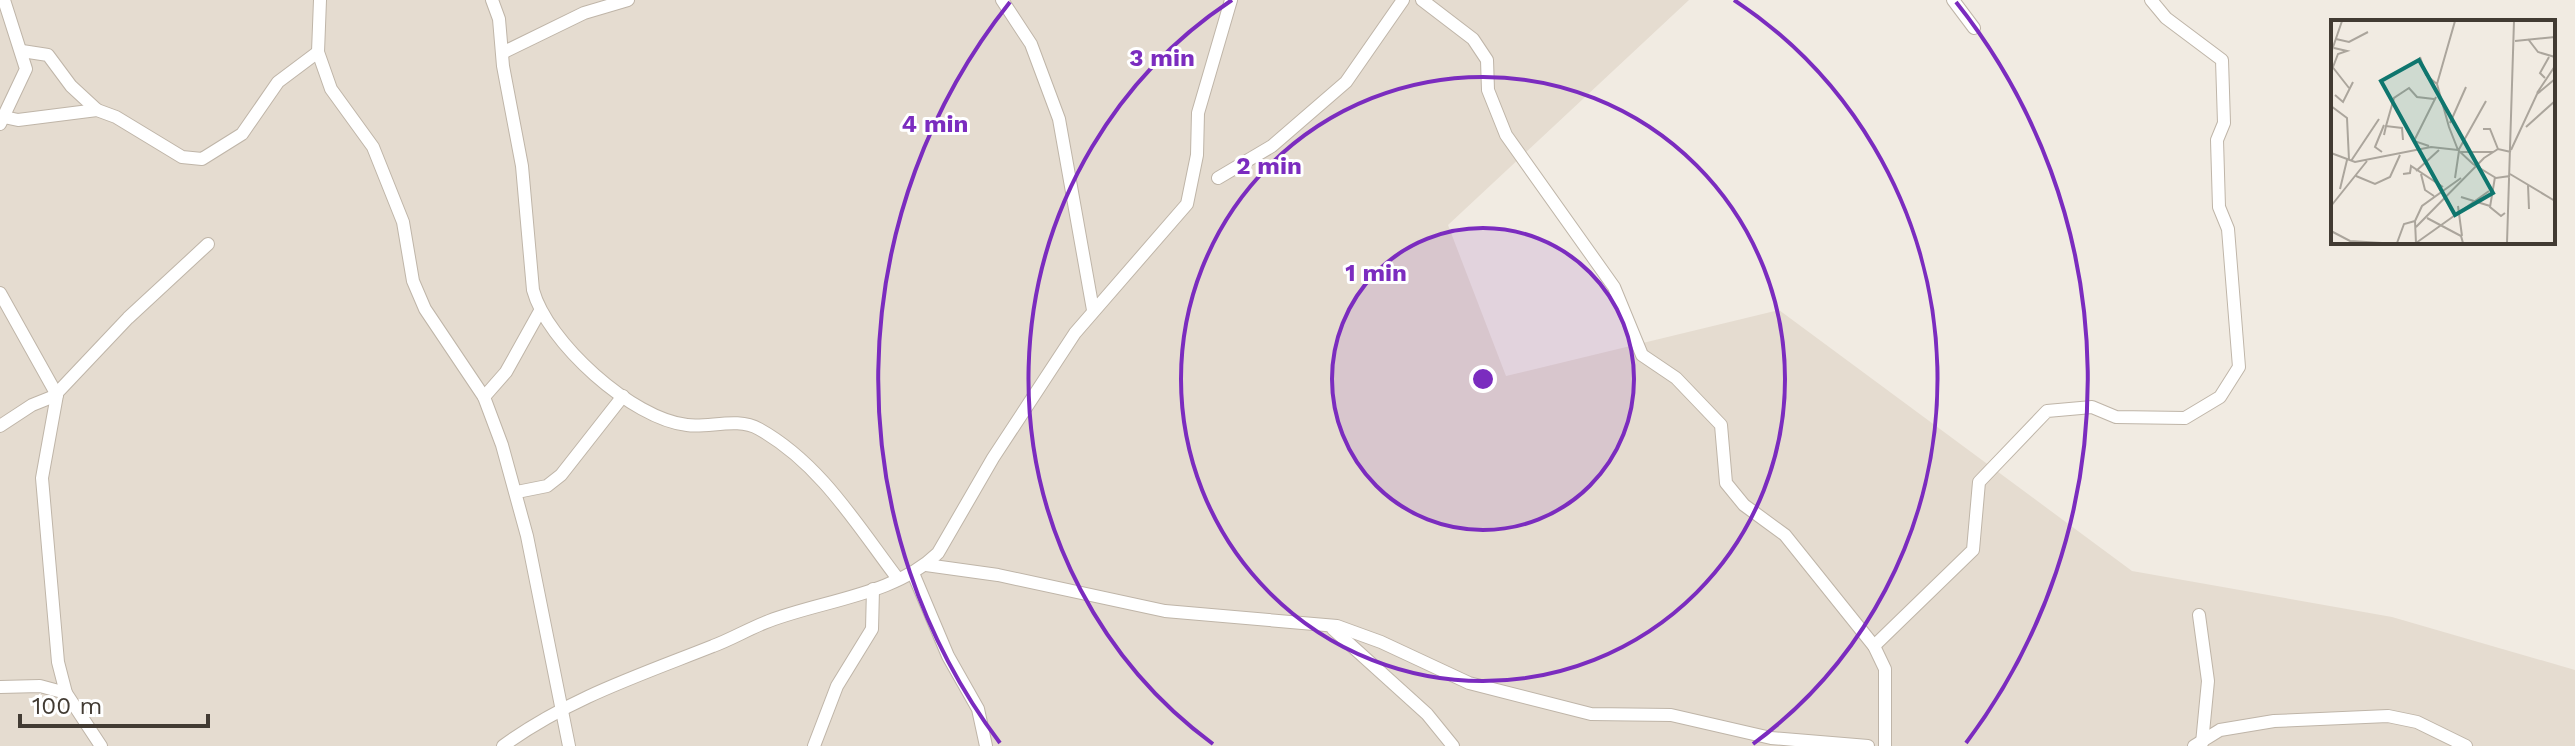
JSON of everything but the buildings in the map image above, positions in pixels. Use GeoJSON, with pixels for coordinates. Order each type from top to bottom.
{"type":"FeatureCollection","features":[{"type":"Feature","properties":{"kind":"street"},"geometry":{"type":"LineString","coordinates":[[4,0],[22,51],[24,76],[1,119],[18,120],[97,110]]}},
{"type":"Feature","properties":{"kind":"street"},"geometry":{"type":"LineString","coordinates":[[320,0],[318,52],[331,89],[364,132],[384,172],[403,222],[413,281],[425,309],[484,397],[517,492],[569,746]]}},
{"type":"Feature","properties":{"kind":"street"},"geometry":{"type":"LineString","coordinates":[[492,0],[504,52],[503,66],[522,166],[533,290],[540,311],[572,353],[648,413],[682,424],[747,424],[764,432],[831,489],[898,579]]}},
{"type":"Feature","properties":{"kind":"street"},"geometry":{"type":"LineString","coordinates":[[504,52],[584,13],[628,0]]}},
{"type":"Feature","properties":{"kind":"street"},"geometry":{"type":"LineString","coordinates":[[1002,0],[1031,44],[1059,119],[1093,310]]}},
{"type":"Feature","properties":{"kind":"street"},"geometry":{"type":"LineString","coordinates":[[503,746],[561,709],[602,688],[715,645],[768,621],[873,589],[913,573],[938,553],[1032,397],[1093,310],[1183,210],[1191,197],[1198,113],[1231,0]]}},
{"type":"Feature","properties":{"kind":"street"},"geometry":{"type":"LineString","coordinates":[[1218,178],[1272,146],[1346,82],[1403,0]]}},
{"type":"Feature","properties":{"kind":"street"},"geometry":{"type":"LineString","coordinates":[[1422,0],[1473,39],[1487,60],[1488,90],[1506,135],[1614,287],[1642,355],[1676,378],[1721,425],[1726,483],[1744,505],[1785,535],[1874,646],[1885,669],[1885,746]]}},
{"type":"Feature","properties":{"kind":"street"},"geometry":{"type":"LineString","coordinates":[[1953,0],[1974,28]]}},
{"type":"Feature","properties":{"kind":"street"},"geometry":{"type":"LineString","coordinates":[[1874,646],[1973,550],[1979,482],[2047,411],[2092,407],[2116,417],[2185,418],[2220,397],[2239,367],[2228,229],[2219,207],[2217,140],[2224,123],[2222,60],[2166,18],[2151,0]]}},
{"type":"Feature","properties":{"kind":"street"},"geometry":{"type":"LineString","coordinates":[[22,51],[48,55],[71,86],[97,110],[116,117],[182,157],[202,159],[242,134],[278,82],[318,52]]}},
{"type":"Feature","properties":{"kind":"street"},"geometry":{"type":"LineString","coordinates":[[0,426],[32,405],[57,394],[128,318],[208,244]]}},
{"type":"Feature","properties":{"kind":"street"},"geometry":{"type":"LineString","coordinates":[[0,293],[57,394],[46,443],[42,509],[58,662],[66,693],[101,746]]}},
{"type":"Feature","properties":{"kind":"street"},"geometry":{"type":"LineString","coordinates":[[484,397],[506,372],[540,311]]}},
{"type":"Feature","properties":{"kind":"street"},"geometry":{"type":"LineString","coordinates":[[517,492],[547,486],[561,475],[623,396]]}},
{"type":"Feature","properties":{"kind":"street"},"geometry":{"type":"LineString","coordinates":[[926,565],[998,575],[1165,611],[1327,626],[1381,642],[1469,683],[1591,714],[1671,715],[1771,738],[1868,746]]}},
{"type":"Feature","properties":{"kind":"street"},"geometry":{"type":"LineString","coordinates":[[913,573],[948,656],[978,709],[986,746]]}},
{"type":"Feature","properties":{"kind":"street"},"geometry":{"type":"LineString","coordinates":[[814,746],[837,686],[872,629],[873,589]]}},
{"type":"Feature","properties":{"kind":"street"},"geometry":{"type":"LineString","coordinates":[[2199,615],[2208,681],[2199,743]]}},
{"type":"Feature","properties":{"kind":"street"},"geometry":{"type":"LineString","coordinates":[[1327,626],[1387,674],[1427,714],[1453,746]]}},
{"type":"Feature","properties":{"kind":"street"},"geometry":{"type":"LineString","coordinates":[[0,687],[40,686],[66,693]]}},
{"type":"Feature","properties":{"kind":"street"},"geometry":{"type":"LineString","coordinates":[[2199,743],[2220,730],[2274,721],[2388,716],[2417,722],[2466,746]]}},
{"type":"Feature","properties":{"kind":"shaded area"},"geometry":{"type":"Polygon","coordinates":[[[0,0],[1689,0],[1448,225],[1506,376],[1779,310],[2132,571],[2392,617],[2575,670],[2575,746],[0,746],[0,0]]]}}]}
